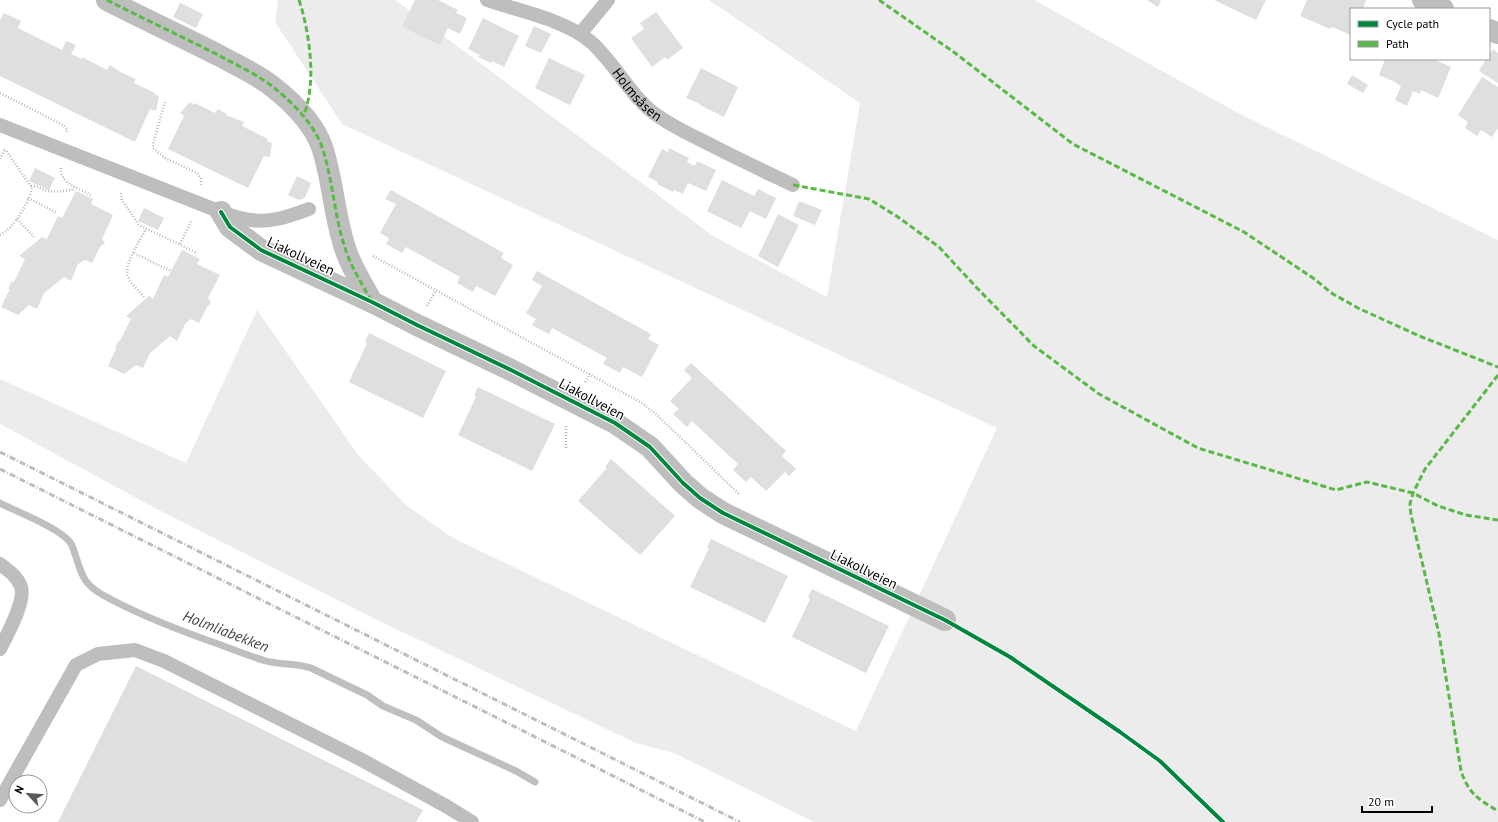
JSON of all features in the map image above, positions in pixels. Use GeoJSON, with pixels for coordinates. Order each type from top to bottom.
{"type":"FeatureCollection","features":[{"type":"Feature","properties":{"kind":"street"},"geometry":{"type":"LineString","coordinates":[[106,0],[255,74],[273,86],[303,117],[316,135],[327,165],[344,247],[350,263],[372,302]]}},
{"type":"Feature","properties":{"kind":"street"},"geometry":{"type":"LineString","coordinates":[[1423,0],[1441,8]]}},
{"type":"Feature","properties":{"kind":"street","name":"Liakollveien"},"geometry":{"type":"LineString","coordinates":[[221,212],[230,227],[261,250],[372,302],[417,326],[511,370],[615,423],[650,447],[683,483],[700,498],[723,513],[945,620]]}},
{"type":"Feature","properties":{"kind":"lane","name":"Holmsåsen"},"geometry":{"type":"LineString","coordinates":[[487,0],[557,23],[580,34],[601,53],[630,89],[657,116],[686,133],[793,185]]}},
{"type":"Feature","properties":{"kind":"lane"},"geometry":{"type":"LineString","coordinates":[[580,34],[608,0]]}},
{"type":"Feature","properties":{"kind":"lane","name":"Liakollveien"},"geometry":{"type":"LineString","coordinates":[[0,125],[221,212],[251,220],[266,221],[309,210]]}},
{"type":"Feature","properties":{"kind":"lane"},"geometry":{"type":"LineString","coordinates":[[0,564],[16,579],[22,592],[19,609],[0,649]]}},
{"type":"Feature","properties":{"kind":"lane"},"geometry":{"type":"LineString","coordinates":[[0,800],[76,665],[98,654],[135,650],[164,661],[360,759],[472,822]]}},
{"type":"Feature","properties":{"kind":"path"},"geometry":{"type":"LineString","coordinates":[[0,93],[66,127],[67,132],[60,149]]}},
{"type":"Feature","properties":{"kind":"path"},"geometry":{"type":"LineString","coordinates":[[165,102],[153,148],[165,158],[200,176],[201,178],[201,184],[194,201],[193,217],[180,244]]}},
{"type":"Feature","properties":{"kind":"path"},"geometry":{"type":"LineString","coordinates":[[0,235],[17,219],[31,191],[31,186],[5,148]]}},
{"type":"Feature","properties":{"kind":"path"},"geometry":{"type":"LineString","coordinates":[[62,164],[60,170],[61,175],[66,182],[91,195]]}},
{"type":"Feature","properties":{"kind":"path"},"geometry":{"type":"LineString","coordinates":[[31,186],[36,186],[53,192],[72,190],[74,186]]}},
{"type":"Feature","properties":{"kind":"path"},"geometry":{"type":"LineString","coordinates":[[123,188],[121,193],[122,200],[139,225],[197,253]]}},
{"type":"Feature","properties":{"kind":"path"},"geometry":{"type":"LineString","coordinates":[[28,198],[57,213]]}},
{"type":"Feature","properties":{"kind":"path"},"geometry":{"type":"LineString","coordinates":[[17,219],[34,238]]}},
{"type":"Feature","properties":{"kind":"path"},"geometry":{"type":"LineString","coordinates":[[144,297],[128,277],[127,271],[128,264],[146,229]]}},
{"type":"Feature","properties":{"kind":"path"},"geometry":{"type":"LineString","coordinates":[[134,253],[170,271]]}},
{"type":"Feature","properties":{"kind":"path"},"geometry":{"type":"LineString","coordinates":[[369,254],[642,403],[657,415],[737,491],[753,514],[750,526]]}},
{"type":"Feature","properties":{"kind":"path"},"geometry":{"type":"LineString","coordinates":[[432,296],[436,290]]}},
{"type":"Feature","properties":{"kind":"path"},"geometry":{"type":"LineString","coordinates":[[581,380],[586,382],[590,374]]}},
{"type":"Feature","properties":{"kind":"shaded area"},"geometry":{"type":"Polygon","coordinates":[[[278,0],[395,0],[713,236],[827,297],[860,103],[709,0],[1034,0],[1238,113],[1498,240],[1498,822],[814,822],[674,753],[636,743],[375,619],[153,507],[0,424],[0,379],[186,463],[257,310],[359,456],[406,505],[453,538],[856,731],[997,428],[342,124],[275,22],[278,0]]]}},
{"type":"Feature","properties":{"kind":"building"},"geometry":{"type":"Polygon","coordinates":[[[415,0],[438,0],[458,10],[456,13],[467,18],[460,34],[448,28],[440,45],[402,27],[415,0]]]}},
{"type":"Feature","properties":{"kind":"building"},"geometry":{"type":"Polygon","coordinates":[[[1147,0],[1161,0],[1158,7],[1147,0]]]}},
{"type":"Feature","properties":{"kind":"building"},"geometry":{"type":"Polygon","coordinates":[[[1214,0],[1266,0],[1256,20],[1214,0]]]}},
{"type":"Feature","properties":{"kind":"building"},"geometry":{"type":"Polygon","coordinates":[[[1307,0],[1366,0],[1363,8],[1350,8],[1350,35],[1332,27],[1330,29],[1300,16],[1307,0]]]}},
{"type":"Feature","properties":{"kind":"building"},"geometry":{"type":"Polygon","coordinates":[[[180,3],[203,14],[196,28],[173,17],[180,3]]]}},
{"type":"Feature","properties":{"kind":"building"},"geometry":{"type":"Polygon","coordinates":[[[656,12],[683,48],[667,60],[665,57],[652,67],[631,38],[644,29],[640,23],[656,12]]]}},
{"type":"Feature","properties":{"kind":"building"},"geometry":{"type":"Polygon","coordinates":[[[4,13],[21,21],[18,28],[62,50],[66,41],[76,45],[71,54],[82,59],[82,57],[107,70],[110,65],[122,73],[136,79],[134,83],[159,96],[156,111],[150,109],[135,142],[0,76],[0,20],[4,13]]]}},
{"type":"Feature","properties":{"kind":"building"},"geometry":{"type":"Polygon","coordinates":[[[483,18],[519,36],[504,67],[492,61],[491,63],[478,57],[480,55],[468,49],[483,18]]]}},
{"type":"Feature","properties":{"kind":"building"},"geometry":{"type":"Polygon","coordinates":[[[534,26],[551,34],[541,53],[525,46],[534,26]]]}},
{"type":"Feature","properties":{"kind":"building"},"geometry":{"type":"Polygon","coordinates":[[[1493,49],[1498,53],[1498,83],[1479,71],[1485,60],[1490,60],[1490,54],[1493,49]]]}},
{"type":"Feature","properties":{"kind":"building"},"geometry":{"type":"Polygon","coordinates":[[[549,58],[585,75],[570,105],[535,88],[549,58]]]}},
{"type":"Feature","properties":{"kind":"building"},"geometry":{"type":"Polygon","coordinates":[[[1385,60],[1435,60],[1451,67],[1438,98],[1421,90],[1420,94],[1413,91],[1407,106],[1395,100],[1401,86],[1379,75],[1385,60]]]}},
{"type":"Feature","properties":{"kind":"building"},"geometry":{"type":"Polygon","coordinates":[[[701,68],[738,87],[724,117],[686,98],[701,68]]]}},
{"type":"Feature","properties":{"kind":"building"},"geometry":{"type":"Polygon","coordinates":[[[1352,75],[1368,85],[1363,93],[1347,84],[1352,75]]]}},
{"type":"Feature","properties":{"kind":"building"},"geometry":{"type":"Polygon","coordinates":[[[1482,77],[1498,87],[1498,128],[1492,137],[1481,130],[1477,136],[1465,128],[1468,122],[1458,115],[1482,77]]]}},
{"type":"Feature","properties":{"kind":"building"},"geometry":{"type":"Polygon","coordinates":[[[190,102],[215,113],[218,109],[227,114],[226,115],[244,122],[242,126],[268,139],[267,141],[272,143],[270,157],[264,156],[248,188],[168,149],[184,116],[180,113],[190,102]]]}},
{"type":"Feature","properties":{"kind":"building"},"geometry":{"type":"Polygon","coordinates":[[[669,148],[689,158],[687,162],[695,166],[697,161],[716,170],[706,191],[688,183],[683,194],[674,190],[673,192],[657,184],[658,182],[648,177],[662,149],[668,152],[669,148]]]}},
{"type":"Feature","properties":{"kind":"building"},"geometry":{"type":"Polygon","coordinates":[[[35,168],[55,178],[49,190],[29,181],[35,168]]]}},
{"type":"Feature","properties":{"kind":"building"},"geometry":{"type":"Polygon","coordinates":[[[297,176],[311,183],[305,198],[299,200],[288,195],[297,176]]]}},
{"type":"Feature","properties":{"kind":"building"},"geometry":{"type":"Polygon","coordinates":[[[722,180],[754,196],[758,189],[776,198],[766,219],[750,211],[741,228],[707,211],[722,180]]]}},
{"type":"Feature","properties":{"kind":"building"},"geometry":{"type":"Polygon","coordinates":[[[391,190],[504,253],[501,258],[513,265],[495,296],[476,286],[473,292],[457,283],[460,277],[406,247],[402,253],[386,244],[389,238],[380,233],[396,204],[385,199],[391,190]]]}},
{"type":"Feature","properties":{"kind":"building"},"geometry":{"type":"Polygon","coordinates":[[[76,191],[93,199],[91,204],[113,215],[102,239],[105,243],[100,247],[92,263],[85,260],[78,264],[71,281],[64,277],[44,293],[37,309],[29,305],[18,315],[1,307],[10,289],[8,289],[12,281],[14,282],[25,259],[19,256],[42,237],[47,239],[58,216],[62,218],[76,191]]]}},
{"type":"Feature","properties":{"kind":"building"},"geometry":{"type":"Polygon","coordinates":[[[799,201],[822,210],[815,225],[793,216],[799,201]]]}},
{"type":"Feature","properties":{"kind":"building"},"geometry":{"type":"Polygon","coordinates":[[[144,208],[164,218],[158,230],[138,221],[144,208]]]}},
{"type":"Feature","properties":{"kind":"building"},"geometry":{"type":"Polygon","coordinates":[[[778,214],[799,225],[778,267],[758,256],[778,214]]]}},
{"type":"Feature","properties":{"kind":"building"},"geometry":{"type":"Polygon","coordinates":[[[182,250],[200,259],[197,264],[220,275],[208,298],[211,303],[207,307],[199,323],[191,319],[185,324],[177,341],[170,336],[150,353],[143,368],[136,365],[124,374],[108,366],[116,349],[115,348],[131,319],[126,316],[149,296],[153,299],[164,275],[168,277],[182,250]]]}},
{"type":"Feature","properties":{"kind":"building"},"geometry":{"type":"Polygon","coordinates":[[[537,271],[651,334],[648,339],[659,345],[642,377],[623,367],[620,373],[603,364],[607,358],[552,328],[549,334],[532,325],[536,319],[526,313],[542,286],[532,280],[537,271]]]}},
{"type":"Feature","properties":{"kind":"building"},"geometry":{"type":"Polygon","coordinates":[[[369,333],[446,371],[423,418],[349,382],[367,343],[365,342],[369,333]]]}},
{"type":"Feature","properties":{"kind":"building"},"geometry":{"type":"Polygon","coordinates":[[[691,363],[786,451],[782,456],[796,469],[789,476],[785,472],[766,491],[751,477],[746,482],[733,470],[738,464],[692,421],[687,427],[673,414],[679,409],[670,401],[692,378],[684,370],[691,363]]]}},
{"type":"Feature","properties":{"kind":"building"},"geometry":{"type":"Polygon","coordinates":[[[478,387],[555,424],[532,471],[458,435],[476,397],[474,396],[478,387]]]}},
{"type":"Feature","properties":{"kind":"building"},"geometry":{"type":"Polygon","coordinates":[[[611,459],[675,516],[640,555],[578,501],[607,468],[605,467],[611,459]]]}},
{"type":"Feature","properties":{"kind":"building"},"geometry":{"type":"Polygon","coordinates":[[[711,539],[788,576],[765,623],[690,587],[709,548],[707,547],[711,539]]]}},
{"type":"Feature","properties":{"kind":"building"},"geometry":{"type":"Polygon","coordinates":[[[812,589],[889,626],[866,673],[792,637],[810,599],[808,597],[812,589]]]}},
{"type":"Feature","properties":{"kind":"building"},"geometry":{"type":"Polygon","coordinates":[[[136,666],[423,810],[416,822],[58,822],[136,666]]]}},
{"type":"Feature","properties":{"kind":"waterway","name":"Holmliabekken"},"geometry":{"type":"LineString","coordinates":[[0,503],[56,530],[69,541],[87,583],[96,591],[115,601],[165,624],[250,656],[266,661],[300,665],[311,668],[367,695],[383,706],[416,720],[442,737],[516,771],[535,782]]}},
{"type":"Feature","properties":{"kind":"railway"},"geometry":{"type":"LineString","coordinates":[[0,452],[740,822]]}},
{"type":"Feature","properties":{"kind":"railway"},"geometry":{"type":"LineString","coordinates":[[0,469],[705,822]]}},
{"type":"Feature","properties":{"kind":"marked path"},"geometry":{"type":"LineString","coordinates":[[107,0],[254,74],[267,82],[302,114],[314,130],[322,147],[329,172],[341,236],[347,255],[372,302]]}},
{"type":"Feature","properties":{"kind":"marked path"},"geometry":{"type":"LineString","coordinates":[[299,0],[309,43],[311,74],[310,90],[303,117]]}},
{"type":"Feature","properties":{"kind":"marked path"},"geometry":{"type":"LineString","coordinates":[[879,0],[955,53],[1073,144],[1244,232],[1313,278],[1333,294],[1358,308],[1417,335],[1498,367]]}},
{"type":"Feature","properties":{"kind":"marked path"},"geometry":{"type":"LineString","coordinates":[[793,185],[869,199],[898,217],[939,247],[1034,346],[1099,394],[1198,448],[1336,490],[1367,482],[1413,493],[1438,506],[1466,515],[1498,520]]}},
{"type":"Feature","properties":{"kind":"marked path"},"geometry":{"type":"LineString","coordinates":[[1498,375],[1425,469],[1413,493],[1410,504],[1411,515],[1439,634],[1461,771],[1471,791],[1485,803],[1498,811]]}},
{"type":"Feature","properties":{"kind":"cycle path"},"geometry":{"type":"LineString","coordinates":[[221,212],[230,227],[261,250],[372,302],[615,423],[650,447],[683,483],[700,498],[723,513],[945,620],[1010,657],[1160,761],[1223,822]]}}]}
